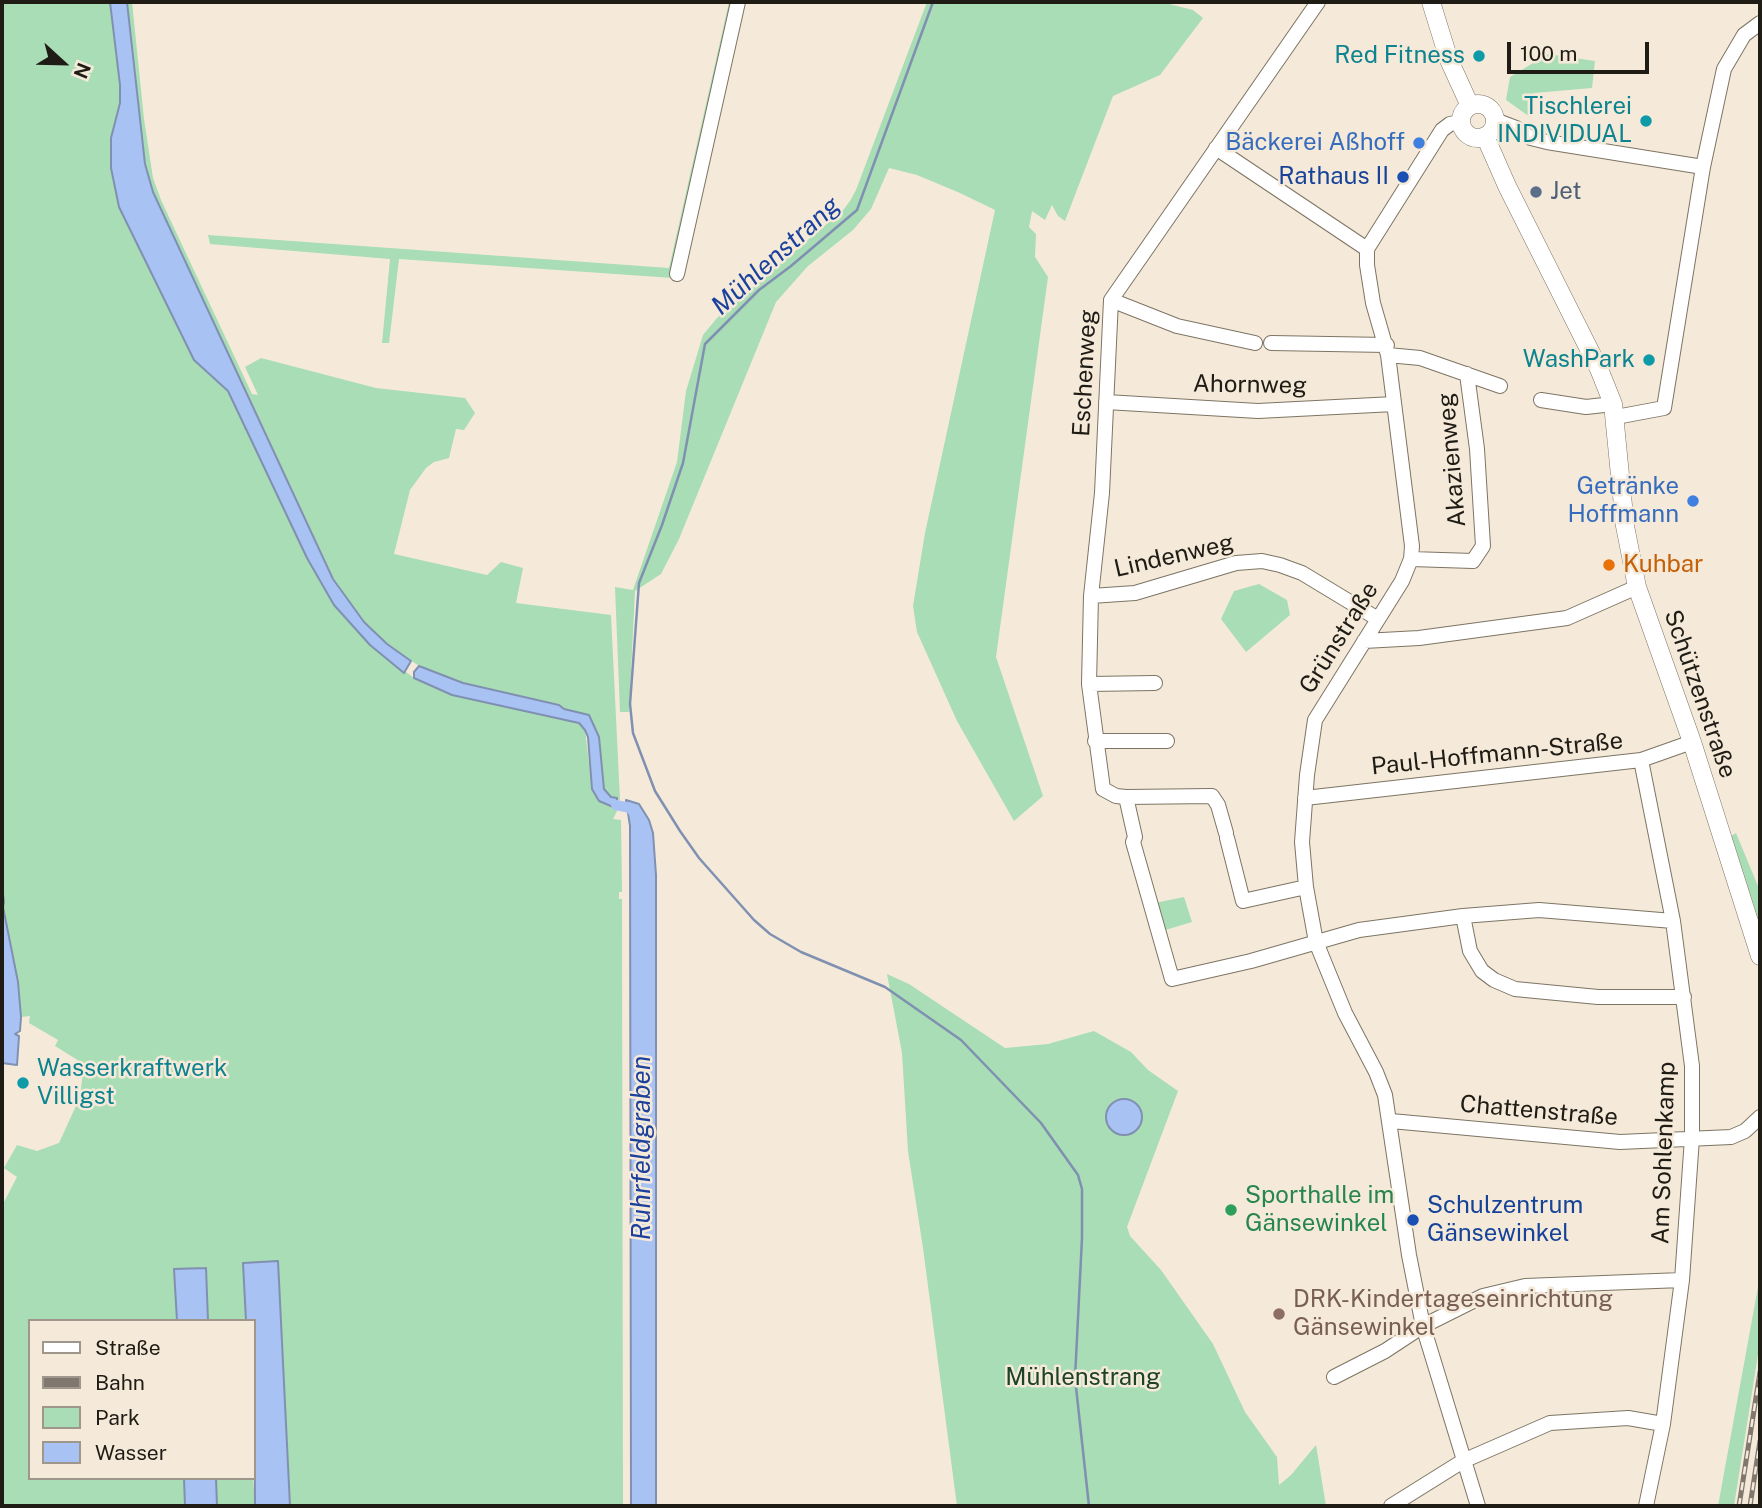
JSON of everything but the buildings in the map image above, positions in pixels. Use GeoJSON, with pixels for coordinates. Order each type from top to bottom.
{"type":"FeatureCollection","features":[{"type":"Feature","properties":{"kind":"main road"},"geometry":{"type":"LineString","coordinates":[[1431,2],[1470,135],[1485,136],[1494,127],[1495,121],[1487,106],[1481,104],[1466,114]]}},
{"type":"Feature","properties":{"kind":"main road","name":"Schützenstraße"},"geometry":{"type":"LineString","coordinates":[[1485,136],[1507,186],[1599,369],[1615,411],[1625,526],[1637,587],[1692,742],[1760,956]]}},
{"type":"Feature","properties":{"kind":"street"},"geometry":{"type":"LineString","coordinates":[[677,274],[738,2]]}},
{"type":"Feature","properties":{"kind":"street","name":"Eschenweg"},"geometry":{"type":"LineString","coordinates":[[1126,797],[1116,796],[1102,789],[1089,684],[1091,596],[1102,493],[1111,300],[1318,2]]}},
{"type":"Feature","properties":{"kind":"street"},"geometry":{"type":"LineString","coordinates":[[1541,400],[1615,411],[1646,413],[1664,408],[1703,167],[1724,69],[1744,35],[1760,23]]}},
{"type":"Feature","properties":{"kind":"street"},"geometry":{"type":"LineString","coordinates":[[1216,148],[1367,249],[1442,130],[1466,114]]}},
{"type":"Feature","properties":{"kind":"street"},"geometry":{"type":"LineString","coordinates":[[1495,121],[1547,142],[1703,167]]}},
{"type":"Feature","properties":{"kind":"street","name":"Grünstraße"},"geometry":{"type":"LineString","coordinates":[[1367,249],[1373,303],[1387,350],[1412,546],[1411,559],[1402,581],[1315,720],[1302,842],[1306,887],[1316,942],[1345,1013],[1377,1072],[1385,1095],[1423,1326],[1478,1506]]}},
{"type":"Feature","properties":{"kind":"street"},"geometry":{"type":"LineString","coordinates":[[1111,300],[1177,326],[1255,344]]}},
{"type":"Feature","properties":{"kind":"street"},"geometry":{"type":"LineString","coordinates":[[1271,343],[1387,350],[1420,358],[1500,386]]}},
{"type":"Feature","properties":{"kind":"street","name":"Akazienweg"},"geometry":{"type":"LineString","coordinates":[[1411,559],[1473,561],[1483,546],[1477,449],[1467,374]]}},
{"type":"Feature","properties":{"kind":"street","name":"Ahornweg"},"geometry":{"type":"LineString","coordinates":[[1106,402],[1258,411],[1394,404]]}},
{"type":"Feature","properties":{"kind":"street","name":"Lindenweg"},"geometry":{"type":"LineString","coordinates":[[1091,596],[1135,593],[1236,563],[1262,561],[1303,573],[1378,619]]}},
{"type":"Feature","properties":{"kind":"street"},"geometry":{"type":"LineString","coordinates":[[1364,641],[1419,638],[1567,618],[1637,587]]}},
{"type":"Feature","properties":{"kind":"street"},"geometry":{"type":"LineString","coordinates":[[1089,684],[1155,683]]}},
{"type":"Feature","properties":{"kind":"street"},"geometry":{"type":"LineString","coordinates":[[1095,741],[1167,741]]}},
{"type":"Feature","properties":{"kind":"street","name":"Paul-Hoffmann-Straße"},"geometry":{"type":"LineString","coordinates":[[1305,798],[1642,760],[1692,742]]}},
{"type":"Feature","properties":{"kind":"street","name":"Am Sohlenkamp"},"geometry":{"type":"LineString","coordinates":[[1642,760],[1674,921],[1692,1066],[1692,1138],[1682,1280],[1663,1424],[1646,1506]]}},
{"type":"Feature","properties":{"kind":"street"},"geometry":{"type":"LineString","coordinates":[[1306,887],[1243,901],[1216,799],[1212,796],[1126,797],[1135,836],[1133,842],[1172,979],[1251,961],[1359,930],[1463,916],[1539,910],[1674,921]]}},
{"type":"Feature","properties":{"kind":"street"},"geometry":{"type":"LineString","coordinates":[[1463,916],[1470,951],[1482,971],[1494,980],[1515,989],[1598,997],[1684,997]]}},
{"type":"Feature","properties":{"kind":"street","name":"Chattenstraße"},"geometry":{"type":"LineString","coordinates":[[1391,1121],[1620,1142],[1731,1137],[1745,1131],[1760,1117]]}},
{"type":"Feature","properties":{"kind":"street"},"geometry":{"type":"LineString","coordinates":[[1334,1377],[1423,1326],[1483,1296],[1525,1286],[1682,1280]]}},
{"type":"Feature","properties":{"kind":"street"},"geometry":{"type":"LineString","coordinates":[[1391,1506],[1463,1461],[1550,1423],[1628,1418],[1663,1424]]}},
{"type":"Feature","properties":{"kind":"green space"},"geometry":{"type":"Polygon","coordinates":[[[2,2],[110,2],[120,85],[120,103],[116,115],[119,207],[194,360],[228,391],[307,558],[334,605],[370,645],[414,678],[452,695],[579,723],[585,730],[592,789],[609,806],[618,809],[613,819],[621,820],[622,892],[619,892],[619,899],[622,899],[623,1506],[290,1506],[278,1262],[243,1263],[246,1319],[208,1319],[205,1268],[174,1269],[177,1319],[28,1319],[28,1480],[184,1480],[185,1506],[2,1506],[2,1206],[17,1177],[4,1168],[17,1145],[37,1151],[59,1143],[80,1097],[84,1064],[55,1046],[58,1040],[29,1023],[30,1016],[21,1017],[18,982],[2,907],[2,2]]]}},
{"type":"Feature","properties":{"kind":"green space"},"geometry":{"type":"Polygon","coordinates":[[[127,2],[132,2],[153,178],[252,394],[258,395],[245,367],[261,358],[376,388],[465,398],[475,413],[464,430],[456,429],[449,458],[434,462],[426,468],[410,490],[394,554],[487,575],[501,562],[523,568],[516,603],[611,615],[620,800],[611,797],[604,789],[599,737],[589,715],[564,709],[559,704],[463,683],[419,666],[387,644],[364,622],[334,579],[149,182],[127,2]]]}},
{"type":"Feature","properties":{"kind":"green space"},"geometry":{"type":"Polygon","coordinates":[[[729,2],[735,2],[673,278],[399,259],[389,343],[382,343],[390,259],[210,244],[208,235],[669,268],[729,2]]]}},
{"type":"Feature","properties":{"kind":"green space"},"geometry":{"type":"Polygon","coordinates":[[[927,2],[1161,2],[1193,10],[1203,18],[1160,75],[1113,96],[1065,221],[1058,216],[1052,205],[1045,220],[1032,211],[1029,227],[1036,234],[1035,257],[1048,277],[996,657],[1043,796],[1014,821],[957,721],[917,632],[913,606],[925,533],[995,210],[917,175],[889,168],[871,209],[853,230],[808,266],[776,302],[679,539],[661,574],[635,591],[629,712],[620,712],[615,587],[633,590],[677,462],[686,391],[703,335],[717,318],[850,201],[927,2]]]}},
{"type":"Feature","properties":{"kind":"green space"},"geometry":{"type":"Polygon","coordinates":[[[1548,54],[1595,61],[1592,88],[1534,93],[1530,117],[1506,100],[1510,77],[1548,54]]]}},
{"type":"Feature","properties":{"kind":"green space"},"geometry":{"type":"Polygon","coordinates":[[[1259,584],[1287,600],[1290,615],[1246,652],[1221,619],[1234,591],[1259,584]]]}},
{"type":"Feature","properties":{"kind":"green space"},"geometry":{"type":"Polygon","coordinates":[[[1736,833],[1760,891],[1760,926],[1731,836],[1736,833]]]}},
{"type":"Feature","properties":{"kind":"green space"},"geometry":{"type":"Polygon","coordinates":[[[1184,897],[1192,922],[1162,931],[1155,903],[1184,897]]]}},
{"type":"Feature","properties":{"kind":"green space","name":"Mühlenstrang"},"geometry":{"type":"Polygon","coordinates":[[[887,974],[909,984],[1005,1048],[1048,1044],[1094,1031],[1131,1052],[1148,1070],[1178,1091],[1127,1227],[1130,1236],[1161,1270],[1213,1344],[1245,1412],[1277,1457],[1279,1485],[1316,1445],[1326,1506],[957,1506],[908,1151],[902,1053],[887,974]]]}},
{"type":"Feature","properties":{"kind":"green space"},"geometry":{"type":"Polygon","coordinates":[[[1758,1287],[1760,1342],[1734,1506],[1718,1506],[1758,1287]]]}},
{"type":"Feature","properties":{"kind":"green space"},"geometry":{"type":"Polygon","coordinates":[[[216,1480],[253,1480],[255,1506],[217,1506],[216,1480]]]}},
{"type":"Feature","properties":{"kind":"water"},"geometry":{"type":"Polygon","coordinates":[[[110,2],[127,2],[145,164],[153,192],[333,579],[364,622],[387,644],[411,661],[404,673],[370,645],[334,605],[307,558],[228,391],[194,360],[119,207],[111,168],[111,138],[120,103],[120,85],[110,2]]]}},
{"type":"Feature","properties":{"kind":"water"},"geometry":{"type":"Polygon","coordinates":[[[419,666],[463,683],[559,705],[564,709],[589,715],[599,737],[604,789],[611,797],[617,798],[618,809],[599,801],[592,789],[588,737],[579,723],[452,695],[414,678],[414,672],[419,666]]]}},
{"type":"Feature","properties":{"kind":"water"},"geometry":{"type":"Polygon","coordinates":[[[626,800],[639,804],[649,820],[653,833],[656,875],[656,1506],[631,1506],[630,826],[626,800]]]}},
{"type":"Feature","properties":{"kind":"water"},"geometry":{"type":"Polygon","coordinates":[[[2,886],[21,1017],[20,1031],[15,1034],[19,1036],[17,1065],[2,1063],[2,886]]]}},
{"type":"Feature","properties":{"kind":"water"},"geometry":{"type":"Polygon","coordinates":[[[1124,1099],[1137,1104],[1142,1117],[1137,1130],[1124,1135],[1111,1130],[1106,1117],[1111,1104],[1124,1099]]]}},
{"type":"Feature","properties":{"kind":"water"},"geometry":{"type":"Polygon","coordinates":[[[278,1261],[290,1506],[255,1506],[256,1319],[246,1319],[243,1263],[278,1261]]]}},
{"type":"Feature","properties":{"kind":"water"},"geometry":{"type":"Polygon","coordinates":[[[206,1268],[208,1319],[177,1319],[174,1269],[206,1268]]]}},
{"type":"Feature","properties":{"kind":"water"},"geometry":{"type":"Polygon","coordinates":[[[184,1480],[216,1480],[217,1506],[185,1506],[184,1480]]]}},
{"type":"Feature","properties":{"kind":"waterway","name":"Mühlenstrang"},"geometry":{"type":"LineString","coordinates":[[933,2],[857,210],[759,290],[705,344],[683,463],[639,583],[630,704],[633,733],[655,791],[680,831],[699,858],[754,920],[770,934],[801,952],[885,987],[961,1040],[1041,1123],[1078,1175],[1082,1189],[1082,1238],[1075,1378],[1089,1506]]}},
{"type":"Feature","properties":{"kind":"waterway","name":"Ruhrfeldgraben"},"geometry":{"type":"LineString","coordinates":[[616,805],[630,808],[635,814]]}},
{"type":"Feature","properties":{"kind":"railway"},"geometry":{"type":"LineString","coordinates":[[1739,1506],[1760,1372]]}},
{"type":"Feature","properties":{"kind":"railway"},"geometry":{"type":"LineString","coordinates":[[1750,1506],[1760,1441]]}},
{"type":"Feature","properties":{"kind":"place","name":"Red Fitness"},"geometry":{"type":"Point","coordinates":[1479,56]}},
{"type":"Feature","properties":{"kind":"place","name":"Tischlerei INDIVIDUAL"},"geometry":{"type":"Point","coordinates":[1646,121]}},
{"type":"Feature","properties":{"kind":"place","name":"Bäckerei Aßhoff"},"geometry":{"type":"Point","coordinates":[1419,143]}},
{"type":"Feature","properties":{"kind":"place","name":"Rathaus II"},"geometry":{"type":"Point","coordinates":[1403,177]}},
{"type":"Feature","properties":{"kind":"place","name":"Jet"},"geometry":{"type":"Point","coordinates":[1536,192]}},
{"type":"Feature","properties":{"kind":"place","name":"WashPark"},"geometry":{"type":"Point","coordinates":[1649,360]}},
{"type":"Feature","properties":{"kind":"place","name":"Getränke Hoffmann"},"geometry":{"type":"Point","coordinates":[1693,501]}},
{"type":"Feature","properties":{"kind":"place","name":"Kuhbar"},"geometry":{"type":"Point","coordinates":[1609,565]}},
{"type":"Feature","properties":{"kind":"place","name":"Wasserkraftwerk Villigst"},"geometry":{"type":"Point","coordinates":[23,1083]}},
{"type":"Feature","properties":{"kind":"place","name":"Sporthalle im Gänsewinkel"},"geometry":{"type":"Point","coordinates":[1231,1210]}},
{"type":"Feature","properties":{"kind":"place","name":"Schulzentrum Gänsewinkel"},"geometry":{"type":"Point","coordinates":[1413,1220]}},
{"type":"Feature","properties":{"kind":"place","name":"DRK-Kindertageseinrichtung Gänsewinkel"},"geometry":{"type":"Point","coordinates":[1279,1314]}}]}
